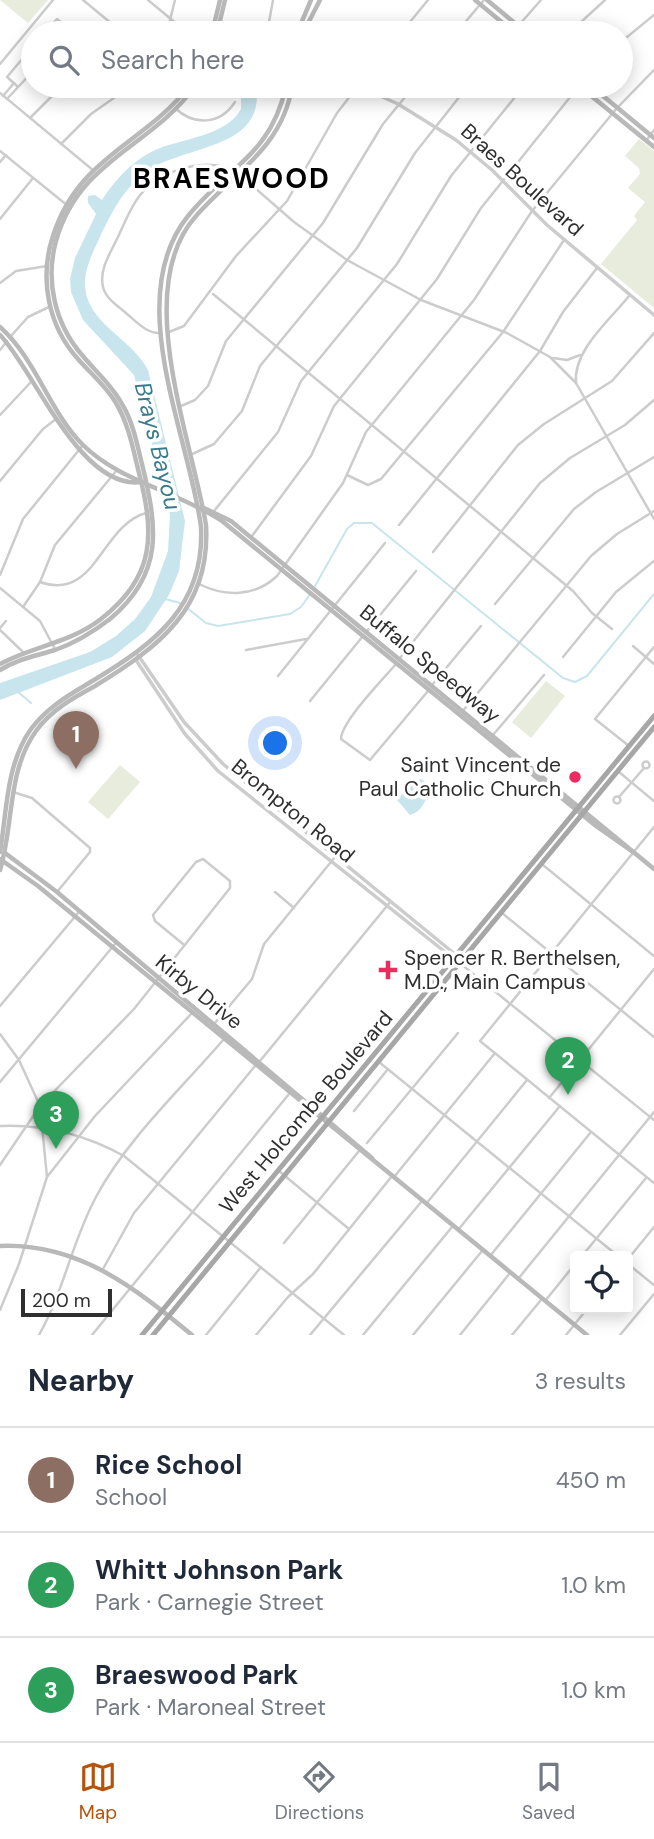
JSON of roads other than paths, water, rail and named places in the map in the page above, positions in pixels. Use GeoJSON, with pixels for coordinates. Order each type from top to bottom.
{"type":"FeatureCollection","features":[{"type":"Feature","properties":{"kind":"main road"},"geometry":{"type":"LineString","coordinates":[[217,21],[223,0]]}},
{"type":"Feature","properties":{"kind":"main road"},"geometry":{"type":"LineString","coordinates":[[301,21],[311,0]]}},
{"type":"Feature","properties":{"kind":"main road"},"geometry":{"type":"LineString","coordinates":[[308,21],[320,0]]}},
{"type":"Feature","properties":{"kind":"main road"},"geometry":{"type":"LineString","coordinates":[[475,0],[484,1],[511,21]]}},
{"type":"Feature","properties":{"kind":"main road"},"geometry":{"type":"LineString","coordinates":[[484,1],[502,21]]}},
{"type":"Feature","properties":{"kind":"main road"},"geometry":{"type":"LineString","coordinates":[[302,18],[309,18]]}},
{"type":"Feature","properties":{"kind":"main road"},"geometry":{"type":"LineString","coordinates":[[0,670],[101,625],[136,590],[153,550],[155,530],[150,499],[127,425],[117,405],[68,346],[53,306],[49,266],[54,234],[69,206],[94,171],[174,107],[181,98]]}},
{"type":"Feature","properties":{"kind":"main road"},"geometry":{"type":"LineString","coordinates":[[271,133],[282,98]]}},
{"type":"Feature","properties":{"kind":"main road"},"geometry":{"type":"LineString","coordinates":[[195,582],[201,538],[200,507],[162,333],[162,280],[175,243],[195,216],[238,174],[271,133],[287,98]]}},
{"type":"Feature","properties":{"kind":"main road"},"geometry":{"type":"LineString","coordinates":[[594,98],[654,148]]}},
{"type":"Feature","properties":{"kind":"main road"},"geometry":{"type":"LineString","coordinates":[[605,98],[653,135]]}},
{"type":"Feature","properties":{"kind":"main road"},"geometry":{"type":"LineString","coordinates":[[175,243],[167,283],[177,407]]}},
{"type":"Feature","properties":{"kind":"main road"},"geometry":{"type":"LineString","coordinates":[[0,664],[24,653],[54,647],[93,625],[130,591],[145,561],[150,533],[144,483],[125,408],[113,389],[70,340],[53,306]]}},
{"type":"Feature","properties":{"kind":"main road","name":"Buffalo Speedway"},"geometry":{"type":"LineString","coordinates":[[0,327],[57,418],[81,448],[115,472],[214,513],[430,687],[528,771],[584,812],[626,850],[633,852],[654,869]]}},
{"type":"Feature","properties":{"kind":"main road","name":"Buffalo Speedway"},"geometry":{"type":"LineString","coordinates":[[0,335],[8,340]]}},
{"type":"Feature","properties":{"kind":"main road"},"geometry":{"type":"LineString","coordinates":[[0,870],[11,792],[21,751],[43,722],[79,692],[167,636],[183,610],[205,554],[206,525],[195,492],[189,455]]}},
{"type":"Feature","properties":{"kind":"main road"},"geometry":{"type":"LineString","coordinates":[[131,475],[138,467]]}},
{"type":"Feature","properties":{"kind":"main road","name":"Buffalo Speedway"},"geometry":{"type":"LineString","coordinates":[[115,472],[131,475],[144,483]]}},
{"type":"Feature","properties":{"kind":"main road"},"geometry":{"type":"LineString","coordinates":[[150,499],[160,490]]}},
{"type":"Feature","properties":{"kind":"main road"},"geometry":{"type":"LineString","coordinates":[[186,501],[195,492]]}},
{"type":"Feature","properties":{"kind":"main road"},"geometry":{"type":"LineString","coordinates":[[206,525],[214,513]]}},
{"type":"Feature","properties":{"kind":"main road"},"geometry":{"type":"LineString","coordinates":[[79,692],[136,661],[138,655]]}},
{"type":"Feature","properties":{"kind":"main road","name":"Buffalo Speedway"},"geometry":{"type":"LineString","coordinates":[[461,713],[535,769],[578,808]]}},
{"type":"Feature","properties":{"kind":"main road","name":"West Holcombe Boulevard"},"geometry":{"type":"LineString","coordinates":[[142,1335],[654,716]]}},
{"type":"Feature","properties":{"kind":"main road","name":"West Holcombe Boulevard"},"geometry":{"type":"LineString","coordinates":[[153,1335],[652,732]]}},
{"type":"Feature","properties":{"kind":"main road"},"geometry":{"type":"LineString","coordinates":[[629,746],[635,750]]}},
{"type":"Feature","properties":{"kind":"main road"},"geometry":{"type":"LineString","coordinates":[[528,771],[535,769]]}},
{"type":"Feature","properties":{"kind":"main road","name":"Kirby Drive"},"geometry":{"type":"LineString","coordinates":[[1,852],[57,892],[76,915]]}},
{"type":"Feature","properties":{"kind":"main road","name":"Kirby Drive"},"geometry":{"type":"LineString","coordinates":[[1,860],[76,915],[587,1335]]}},
{"type":"Feature","properties":{"kind":"main road"},"geometry":{"type":"LineString","coordinates":[[38,886],[51,894],[57,892]]}},
{"type":"Feature","properties":{"kind":"main road"},"geometry":{"type":"LineString","coordinates":[[0,1246],[25,1246],[72,1256],[103,1269],[131,1285],[192,1335]]}},
{"type":"Feature","properties":{"kind":"street"},"geometry":{"type":"LineString","coordinates":[[36,21],[53,0]]}},
{"type":"Feature","properties":{"kind":"street"},"geometry":{"type":"LineString","coordinates":[[83,0],[108,21]]}},
{"type":"Feature","properties":{"kind":"street"},"geometry":{"type":"LineString","coordinates":[[148,0],[173,21]]}},
{"type":"Feature","properties":{"kind":"street"},"geometry":{"type":"LineString","coordinates":[[170,20],[175,0]]}},
{"type":"Feature","properties":{"kind":"street"},"geometry":{"type":"LineString","coordinates":[[269,21],[273,0]]}},
{"type":"Feature","properties":{"kind":"street"},"geometry":{"type":"LineString","coordinates":[[411,21],[428,0]]}},
{"type":"Feature","properties":{"kind":"street"},"geometry":{"type":"LineString","coordinates":[[522,21],[541,0]]}},
{"type":"Feature","properties":{"kind":"street"},"geometry":{"type":"LineString","coordinates":[[582,21],[605,0]]}},
{"type":"Feature","properties":{"kind":"street"},"geometry":{"type":"LineString","coordinates":[[466,21],[484,1]]}},
{"type":"Feature","properties":{"kind":"street"},"geometry":{"type":"LineString","coordinates":[[633,32],[654,15]]}},
{"type":"Feature","properties":{"kind":"street"},"geometry":{"type":"LineString","coordinates":[[0,64],[21,39]]}},
{"type":"Feature","properties":{"kind":"street"},"geometry":{"type":"LineString","coordinates":[[15,84],[7,77],[21,60]]}},
{"type":"Feature","properties":{"kind":"street"},"geometry":{"type":"LineString","coordinates":[[633,92],[654,70]]}},
{"type":"Feature","properties":{"kind":"street"},"geometry":{"type":"LineString","coordinates":[[21,80],[3,96],[94,171]]}},
{"type":"Feature","properties":{"kind":"street"},"geometry":{"type":"LineString","coordinates":[[30,118],[50,98]]}},
{"type":"Feature","properties":{"kind":"street"},"geometry":{"type":"LineString","coordinates":[[61,144],[91,114],[114,98]]}},
{"type":"Feature","properties":{"kind":"street"},"geometry":{"type":"LineString","coordinates":[[349,98],[337,113],[304,176],[280,210],[236,256],[212,293],[184,326],[162,333],[148,331],[108,297],[102,277],[135,202],[153,184],[170,173],[192,167],[218,165],[238,174],[280,210],[313,237],[347,260],[421,300],[503,332],[540,351],[550,357],[576,383]]}},
{"type":"Feature","properties":{"kind":"street","name":"Braes Boulevard"},"geometry":{"type":"LineString","coordinates":[[385,98],[470,151],[564,240],[654,315]]}},
{"type":"Feature","properties":{"kind":"street"},"geometry":{"type":"LineString","coordinates":[[177,407],[195,400],[208,386],[222,348],[313,237],[343,193],[377,133],[403,98]]}},
{"type":"Feature","properties":{"kind":"street"},"geometry":{"type":"LineString","coordinates":[[189,455],[214,444],[242,411],[254,376],[276,345],[347,260],[435,127],[458,98]]}},
{"type":"Feature","properties":{"kind":"street"},"geometry":{"type":"LineString","coordinates":[[214,513],[275,436],[297,387],[408,248],[435,200],[470,151],[514,98]]}},
{"type":"Feature","properties":{"kind":"street"},"geometry":{"type":"LineString","coordinates":[[249,540],[311,456],[329,413],[421,300],[503,180],[569,98]]}},
{"type":"Feature","properties":{"kind":"street"},"geometry":{"type":"LineString","coordinates":[[195,582],[222,593],[247,592],[267,584],[284,568],[347,475],[360,443],[372,425],[461,317],[532,211],[627,98]]}},
{"type":"Feature","properties":{"kind":"street"},"geometry":{"type":"LineString","coordinates":[[174,107],[188,119],[206,121],[223,115],[236,102]]}},
{"type":"Feature","properties":{"kind":"street"},"geometry":{"type":"LineString","coordinates":[[646,141],[653,135]]}},
{"type":"Feature","properties":{"kind":"street"},"geometry":{"type":"LineString","coordinates":[[0,151],[69,206]]}},
{"type":"Feature","properties":{"kind":"street"},"geometry":{"type":"LineString","coordinates":[[0,162],[6,155]]}},
{"type":"Feature","properties":{"kind":"street"},"geometry":{"type":"LineString","coordinates":[[0,219],[34,178]]}},
{"type":"Feature","properties":{"kind":"street"},"geometry":{"type":"LineString","coordinates":[[347,475],[364,484],[374,484],[503,332],[564,240]]}},
{"type":"Feature","properties":{"kind":"street"},"geometry":{"type":"LineString","coordinates":[[0,283],[16,271],[49,266]]}},
{"type":"Feature","properties":{"kind":"street"},"geometry":{"type":"LineString","coordinates":[[399,525],[540,351],[567,306],[597,268]]}},
{"type":"Feature","properties":{"kind":"street"},"geometry":{"type":"LineString","coordinates":[[212,293],[566,585],[596,617],[612,629]]}},
{"type":"Feature","properties":{"kind":"street"},"geometry":{"type":"LineString","coordinates":[[630,295],[582,354],[576,367],[576,383],[583,400],[654,519]]}},
{"type":"Feature","properties":{"kind":"street"},"geometry":{"type":"LineString","coordinates":[[0,350],[28,317],[53,306]]}},
{"type":"Feature","properties":{"kind":"street"},"geometry":{"type":"LineString","coordinates":[[433,552],[468,504],[518,445],[544,424],[618,376],[654,333]]}},
{"type":"Feature","properties":{"kind":"street"},"geometry":{"type":"LineString","coordinates":[[550,357],[567,360],[582,354]]}},
{"type":"Feature","properties":{"kind":"street"},"geometry":{"type":"LineString","coordinates":[[0,415],[19,391],[35,380]]}},
{"type":"Feature","properties":{"kind":"street"},"geometry":{"type":"LineString","coordinates":[[481,626],[370,760],[341,739],[341,733],[460,587],[500,531],[550,474],[640,414],[654,400]]}},
{"type":"Feature","properties":{"kind":"street"},"geometry":{"type":"LineString","coordinates":[[0,481],[43,429],[57,418]]}},
{"type":"Feature","properties":{"kind":"street"},"geometry":{"type":"LineString","coordinates":[[0,575],[23,519],[81,448]]}},
{"type":"Feature","properties":{"kind":"street"},"geometry":{"type":"LineString","coordinates":[[495,604],[574,509],[654,457]]}},
{"type":"Feature","properties":{"kind":"street"},"geometry":{"type":"LineString","coordinates":[[23,607],[40,582],[55,545],[115,472]]}},
{"type":"Feature","properties":{"kind":"street"},"geometry":{"type":"LineString","coordinates":[[40,582],[57,587],[74,583],[129,520],[148,512]]}},
{"type":"Feature","properties":{"kind":"street"},"geometry":{"type":"LineString","coordinates":[[461,713],[566,585],[608,541],[652,512]]}},
{"type":"Feature","properties":{"kind":"street"},"geometry":{"type":"LineString","coordinates":[[278,676],[385,543]]}},
{"type":"Feature","properties":{"kind":"street"},"geometry":{"type":"LineString","coordinates":[[563,657],[631,576],[654,561]]}},
{"type":"Feature","properties":{"kind":"street"},"geometry":{"type":"LineString","coordinates":[[310,701],[416,571]]}},
{"type":"Feature","properties":{"kind":"street"},"geometry":{"type":"LineString","coordinates":[[0,588],[45,627],[54,647]]}},
{"type":"Feature","properties":{"kind":"street"},"geometry":{"type":"LineString","coordinates":[[6,621],[0,629],[24,653]]}},
{"type":"Feature","properties":{"kind":"street"},"geometry":{"type":"LineString","coordinates":[[246,650],[306,639]]}},
{"type":"Feature","properties":{"kind":"street"},"geometry":{"type":"LineString","coordinates":[[633,646],[654,664]]}},
{"type":"Feature","properties":{"kind":"street"},"geometry":{"type":"LineString","coordinates":[[629,746],[595,719],[654,647]]}},
{"type":"Feature","properties":{"kind":"street","name":"Brompton Road"},"geometry":{"type":"LineString","coordinates":[[138,655],[192,730],[223,764],[654,1120]]}},
{"type":"Feature","properties":{"kind":"street","name":"Brompton Road"},"geometry":{"type":"LineString","coordinates":[[136,661],[185,734],[218,771],[413,929],[454,957]]}},
{"type":"Feature","properties":{"kind":"street"},"geometry":{"type":"LineString","coordinates":[[493,735],[544,675]]}},
{"type":"Feature","properties":{"kind":"street"},"geometry":{"type":"LineString","coordinates":[[160,696],[165,693]]}},
{"type":"Feature","properties":{"kind":"street"},"geometry":{"type":"LineString","coordinates":[[644,728],[652,732]]}},
{"type":"Feature","properties":{"kind":"street"},"geometry":{"type":"LineString","coordinates":[[185,734],[192,730]]}},
{"type":"Feature","properties":{"kind":"street"},"geometry":{"type":"LineString","coordinates":[[612,766],[654,801]]}},
{"type":"Feature","properties":{"kind":"street"},"geometry":{"type":"LineString","coordinates":[[619,797],[644,768]]}},
{"type":"Feature","properties":{"kind":"street"},"geometry":{"type":"LineString","coordinates":[[11,792],[32,798],[90,848],[90,852],[57,892]]}},
{"type":"Feature","properties":{"kind":"street"},"geometry":{"type":"LineString","coordinates":[[277,818],[281,812]]}},
{"type":"Feature","properties":{"kind":"street"},"geometry":{"type":"LineString","coordinates":[[654,827],[480,1041],[654,1183]]}},
{"type":"Feature","properties":{"kind":"street"},"geometry":{"type":"LineString","coordinates":[[212,1026],[252,979],[264,944],[335,857]]}},
{"type":"Feature","properties":{"kind":"street"},"geometry":{"type":"LineString","coordinates":[[0,1165],[24,1125],[158,982],[183,944],[230,888],[230,881],[203,859],[189,870],[153,913],[153,919],[183,944]]}},
{"type":"Feature","properties":{"kind":"street"},"geometry":{"type":"LineString","coordinates":[[535,859],[654,956]]}},
{"type":"Feature","properties":{"kind":"street"},"geometry":{"type":"LineString","coordinates":[[275,892],[294,908]]}},
{"type":"Feature","properties":{"kind":"street"},"geometry":{"type":"LineString","coordinates":[[103,1269],[134,1213],[391,901]]}},
{"type":"Feature","properties":{"kind":"street"},"geometry":{"type":"LineString","coordinates":[[497,905],[501,912],[654,1037]]}},
{"type":"Feature","properties":{"kind":"street"},"geometry":{"type":"LineString","coordinates":[[0,1006],[76,915]]}},
{"type":"Feature","properties":{"kind":"street"},"geometry":{"type":"LineString","coordinates":[[413,929],[418,923]]}},
{"type":"Feature","properties":{"kind":"street"},"geometry":{"type":"LineString","coordinates":[[0,1082],[114,946]]}},
{"type":"Feature","properties":{"kind":"street"},"geometry":{"type":"LineString","coordinates":[[549,1098],[654,969]]}},
{"type":"Feature","properties":{"kind":"street"},"geometry":{"type":"LineString","coordinates":[[0,1310],[25,1246],[47,1177],[79,1135],[193,1011]]}},
{"type":"Feature","properties":{"kind":"street"},"geometry":{"type":"LineString","coordinates":[[367,1143],[458,1033]]}},
{"type":"Feature","properties":{"kind":"street"},"geometry":{"type":"LineString","coordinates":[[0,1034],[19,1060],[40,1106],[47,1177]]}},
{"type":"Feature","properties":{"kind":"street"},"geometry":{"type":"LineString","coordinates":[[39,1335],[58,1301],[72,1256],[96,1197],[124,1156],[225,1038]]}},
{"type":"Feature","properties":{"kind":"street"},"geometry":{"type":"LineString","coordinates":[[256,1335],[292,1293],[307,1281],[495,1053]]}},
{"type":"Feature","properties":{"kind":"street"},"geometry":{"type":"LineString","coordinates":[[373,1056],[612,1251]]}},
{"type":"Feature","properties":{"kind":"street"},"geometry":{"type":"LineString","coordinates":[[354,1111],[388,1069]]}},
{"type":"Feature","properties":{"kind":"street"},"geometry":{"type":"LineString","coordinates":[[310,1335],[527,1080]]}},
{"type":"Feature","properties":{"kind":"street"},"geometry":{"type":"LineString","coordinates":[[92,1335],[292,1092]]}},
{"type":"Feature","properties":{"kind":"street"},"geometry":{"type":"LineString","coordinates":[[363,1335],[559,1106]]}},
{"type":"Feature","properties":{"kind":"street"},"geometry":{"type":"LineString","coordinates":[[518,1279],[654,1112]]}},
{"type":"Feature","properties":{"kind":"street"},"geometry":{"type":"LineString","coordinates":[[0,1126],[43,1127],[79,1135],[124,1156],[344,1335]]}},
{"type":"Feature","properties":{"kind":"street"},"geometry":{"type":"LineString","coordinates":[[490,1256],[591,1132]]}},
{"type":"Feature","properties":{"kind":"street"},"geometry":{"type":"LineString","coordinates":[[284,1243],[360,1150]]}},
{"type":"Feature","properties":{"kind":"street"},"geometry":{"type":"LineString","coordinates":[[278,1170],[349,1229]]}},
{"type":"Feature","properties":{"kind":"street"},"geometry":{"type":"LineString","coordinates":[[586,1251],[647,1177]]}},
{"type":"Feature","properties":{"kind":"street"},"geometry":{"type":"LineString","coordinates":[[633,1255],[654,1227]]}},
{"type":"Feature","properties":{"kind":"street"},"geometry":{"type":"LineString","coordinates":[[413,1335],[483,1250]]}},
{"type":"Feature","properties":{"kind":"street"},"geometry":{"type":"LineString","coordinates":[[633,1266],[654,1285]]}},
{"type":"Feature","properties":{"kind":"street"},"geometry":{"type":"LineString","coordinates":[[206,1335],[261,1267]]}},
{"type":"Feature","properties":{"kind":"street"},"geometry":{"type":"LineString","coordinates":[[512,1335],[570,1270]]}},
{"type":"Feature","properties":{"kind":"street"},"geometry":{"type":"LineString","coordinates":[[460,1335],[510,1273]]}},
{"type":"Feature","properties":{"kind":"street"},"geometry":{"type":"LineString","coordinates":[[620,1335],[654,1294]]}},
{"type":"Feature","properties":{"kind":"street"},"geometry":{"type":"LineString","coordinates":[[566,1335],[583,1314]]}},
{"type":"Feature","properties":{"kind":"water","name":"Brays Bayou"},"geometry":{"type":"Polygon","coordinates":[[[241,98],[256,98],[256,107],[248,123],[236,134],[219,143],[162,163],[138,179],[113,212],[92,254],[86,275],[85,289],[92,308],[134,351],[148,370],[185,521],[179,571],[169,595],[145,631],[112,657],[0,700],[0,683],[90,652],[116,636],[135,619],[151,597],[168,551],[170,515],[134,375],[83,320],[71,292],[70,279],[75,258],[96,214],[88,203],[88,196],[95,195],[102,200],[112,185],[138,160],[153,151],[225,126],[241,109],[241,98]]]}},
{"type":"Feature","properties":{"kind":"water"},"geometry":{"type":"Polygon","coordinates":[[[421,779],[429,784],[426,798],[422,807],[410,815],[397,800],[410,785],[421,779]]]}},
{"type":"Feature","properties":{"kind":"waterway"},"geometry":{"type":"LineString","coordinates":[[315,586],[347,529],[354,523],[372,523],[563,678],[575,682],[587,676],[654,594]]}},
{"type":"Feature","properties":{"kind":"waterway"},"geometry":{"type":"LineString","coordinates":[[187,608],[206,623],[218,626],[290,614],[301,607],[310,594]]}},
{"type":"Feature","properties":{"kind":"waterway"},"geometry":{"type":"LineString","coordinates":[[165,599],[180,603]]}},
{"type":"Feature","properties":{"kind":"waterway"},"geometry":{"type":"LineString","coordinates":[[18,692],[31,703]]}},
{"type":"Feature","properties":{"kind":"place","name":"Rice School"},"geometry":{"type":"Point","coordinates":[76,769]}},
{"type":"Feature","properties":{"kind":"place","name":"Saint Vincent de Paul Catholic Church"},"geometry":{"type":"Point","coordinates":[575,777]}},
{"type":"Feature","properties":{"kind":"place","name":"Spencer R. Berthelsen, M.D., Main Campus"},"geometry":{"type":"Point","coordinates":[388,970]}},
{"type":"Feature","properties":{"kind":"place","name":"Whitt Johnson Park"},"geometry":{"type":"Point","coordinates":[568,1095]}},
{"type":"Feature","properties":{"kind":"place","name":"Braeswood Park"},"geometry":{"type":"Point","coordinates":[56,1149]}},
{"type":"Feature","properties":{"kind":"district","name":"BRAESWOOD"},"geometry":{"type":"Point","coordinates":[232,178]}}]}
